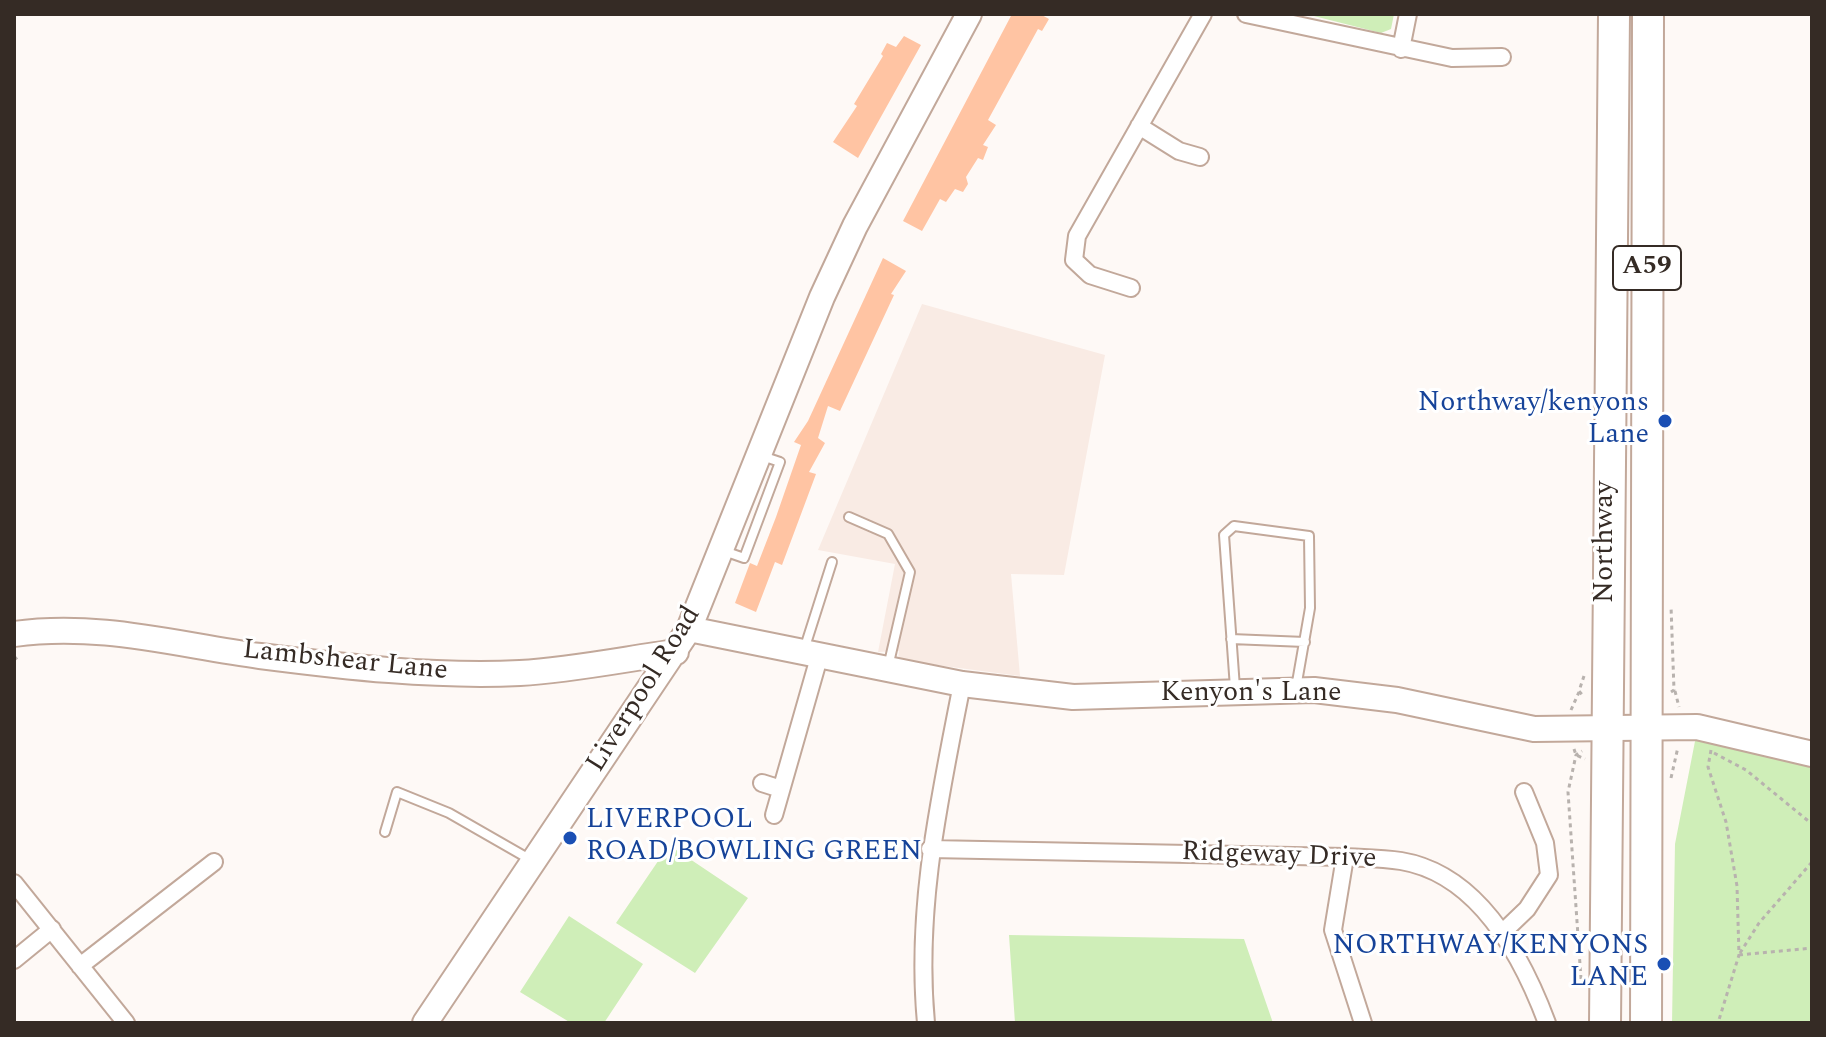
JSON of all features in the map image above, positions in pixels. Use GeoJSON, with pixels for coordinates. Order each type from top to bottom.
{"type":"FeatureCollection","features":[{"type":"Feature","properties":{"kind":"highway","name":"Northway"},"geometry":{"type":"LineString","coordinates":[[1605,1023],[1614,14]]}},
{"type":"Feature","properties":{"kind":"highway","name":"Northway"},"geometry":{"type":"LineString","coordinates":[[1646,1023],[1648,14]]}},
{"type":"Feature","properties":{"kind":"street","name":"Liverpool Road"},"geometry":{"type":"LineString","coordinates":[[425,1023],[689,629],[758,454],[855,226],[969,14]]}},
{"type":"Feature","properties":{"kind":"street"},"geometry":{"type":"LineString","coordinates":[[1131,288],[1090,275],[1074,260],[1077,236],[1203,14]]}},
{"type":"Feature","properties":{"kind":"street"},"geometry":{"type":"LineString","coordinates":[[1246,14],[1452,58],[1502,57]]}},
{"type":"Feature","properties":{"kind":"street"},"geometry":{"type":"LineString","coordinates":[[1401,49],[1408,14]]}},
{"type":"Feature","properties":{"kind":"street"},"geometry":{"type":"LineString","coordinates":[[1139,126],[1179,151],[1200,157]]}},
{"type":"Feature","properties":{"kind":"street","name":"Lambshear Lane"},"geometry":{"type":"LineString","coordinates":[[14,634],[51,629],[105,630],[259,656],[473,674],[524,673],[676,652]]}},
{"type":"Feature","properties":{"kind":"street","name":"Kenyon's Lane"},"geometry":{"type":"LineString","coordinates":[[689,629],[962,684],[1073,697],[1295,691],[1397,700],[1524,728],[1646,725],[1713,741],[1812,754]]}},
{"type":"Feature","properties":{"kind":"street"},"geometry":{"type":"LineString","coordinates":[[774,815],[812,652]]}},
{"type":"Feature","properties":{"kind":"street"},"geometry":{"type":"LineString","coordinates":[[926,1023],[921,967],[930,849],[962,684]]}},
{"type":"Feature","properties":{"kind":"street"},"geometry":{"type":"LineString","coordinates":[[762,783],[781,789]]}},
{"type":"Feature","properties":{"kind":"street"},"geometry":{"type":"LineString","coordinates":[[1503,932],[1527,909],[1549,875],[1545,843],[1524,792]]}},
{"type":"Feature","properties":{"kind":"street","name":"Ridgeway Drive"},"geometry":{"type":"LineString","coordinates":[[930,849],[1345,857],[1402,861],[1455,885],[1503,932],[1536,993],[1547,1023]]}},
{"type":"Feature","properties":{"kind":"street"},"geometry":{"type":"LineString","coordinates":[[1345,857],[1333,930],[1363,1023]]}},
{"type":"Feature","properties":{"kind":"street"},"geometry":{"type":"LineString","coordinates":[[80,966],[214,862]]}},
{"type":"Feature","properties":{"kind":"street"},"geometry":{"type":"LineString","coordinates":[[14,883],[119,1020]]}},
{"type":"Feature","properties":{"kind":"street"},"geometry":{"type":"LineString","coordinates":[[14,960],[52,929]]}},
{"type":"Feature","properties":{"kind":"lane"},"geometry":{"type":"LineString","coordinates":[[849,517],[888,534],[910,572],[888,668]]}},
{"type":"Feature","properties":{"kind":"lane"},"geometry":{"type":"LineString","coordinates":[[1235,692],[1224,535],[1234,526],[1309,536],[1310,608],[1295,691]]}},
{"type":"Feature","properties":{"kind":"lane"},"geometry":{"type":"LineString","coordinates":[[812,652],[832,562]]}},
{"type":"Feature","properties":{"kind":"lane"},"geometry":{"type":"LineString","coordinates":[[1231,639],[1305,642]]}},
{"type":"Feature","properties":{"kind":"lane"},"geometry":{"type":"LineString","coordinates":[[385,832],[397,792],[449,813],[534,862]]}},
{"type":"Feature","properties":{"kind":"path"},"geometry":{"type":"LineString","coordinates":[[1669,694],[1674,690]]}},
{"type":"Feature","properties":{"kind":"path"},"geometry":{"type":"LineString","coordinates":[[1579,691],[1584,697]]}},
{"type":"Feature","properties":{"kind":"path"},"geometry":{"type":"LineString","coordinates":[[1713,741],[1812,824]]}},
{"type":"Feature","properties":{"kind":"path"},"geometry":{"type":"LineString","coordinates":[[1713,741],[1708,767],[1726,822],[1737,886],[1739,955]]}},
{"type":"Feature","properties":{"kind":"path"},"geometry":{"type":"LineString","coordinates":[[1581,984],[1568,792],[1576,755],[1582,751]]}},
{"type":"Feature","properties":{"kind":"path"},"geometry":{"type":"LineString","coordinates":[[1718,1023],[1739,955],[1759,923],[1812,862]]}},
{"type":"Feature","properties":{"kind":"path"},"geometry":{"type":"LineString","coordinates":[[1739,955],[1812,948]]}},
{"type":"Feature","properties":{"kind":"shaded area"},"geometry":{"type":"Polygon","coordinates":[[[922,304],[1105,355],[1064,575],[1011,574],[1020,676],[898,660],[899,651],[878,652],[895,564],[818,550],[922,304]]]}},
{"type":"Feature","properties":{"kind":"green space"},"geometry":{"type":"Polygon","coordinates":[[[1306,14],[1394,14],[1391,29],[1381,33],[1306,14]]]}},
{"type":"Feature","properties":{"kind":"green space"},"geometry":{"type":"Polygon","coordinates":[[[1697,731],[1812,758],[1812,1023],[1672,1023],[1675,844],[1697,731]]]}},
{"type":"Feature","properties":{"kind":"green space"},"geometry":{"type":"Polygon","coordinates":[[[669,845],[748,898],[695,973],[616,923],[669,845]]]}},
{"type":"Feature","properties":{"kind":"green space"},"geometry":{"type":"Polygon","coordinates":[[[569,916],[643,964],[604,1023],[571,1023],[520,992],[569,916]]]}},
{"type":"Feature","properties":{"kind":"green space"},"geometry":{"type":"Polygon","coordinates":[[[1009,935],[1244,939],[1273,1023],[1015,1023],[1009,935]]]}},
{"type":"Feature","properties":{"kind":"building"},"geometry":{"type":"Polygon","coordinates":[[[1012,14],[1040,14],[1049,19],[1042,31],[1038,29],[988,120],[996,125],[983,145],[988,147],[983,160],[978,158],[966,177],[968,184],[963,192],[955,189],[946,202],[940,199],[922,231],[903,221],[1012,14]]]}},
{"type":"Feature","properties":{"kind":"building"},"geometry":{"type":"Polygon","coordinates":[[[904,36],[921,45],[858,158],[833,142],[857,106],[854,104],[883,56],[881,54],[887,43],[896,47],[904,36]]]}},
{"type":"Feature","properties":{"kind":"building"},"geometry":{"type":"Polygon","coordinates":[[[883,258],[906,271],[891,294],[894,295],[840,411],[828,406],[818,438],[825,443],[809,472],[816,474],[782,565],[775,562],[756,612],[735,603],[750,563],[757,566],[776,517],[801,445],[794,442],[808,421],[883,258]]]}},
{"type":"Feature","properties":{"kind":"place","name":"Northway/kenyons Lane"},"geometry":{"type":"Point","coordinates":[1665,421]}},
{"type":"Feature","properties":{"kind":"place","name":"LIVERPOOL ROAD/BOWLING GREEN"},"geometry":{"type":"Point","coordinates":[570,838]}},
{"type":"Feature","properties":{"kind":"place","name":"NORTHWAY/KENYONS LANE"},"geometry":{"type":"Point","coordinates":[1664,964]}}]}
